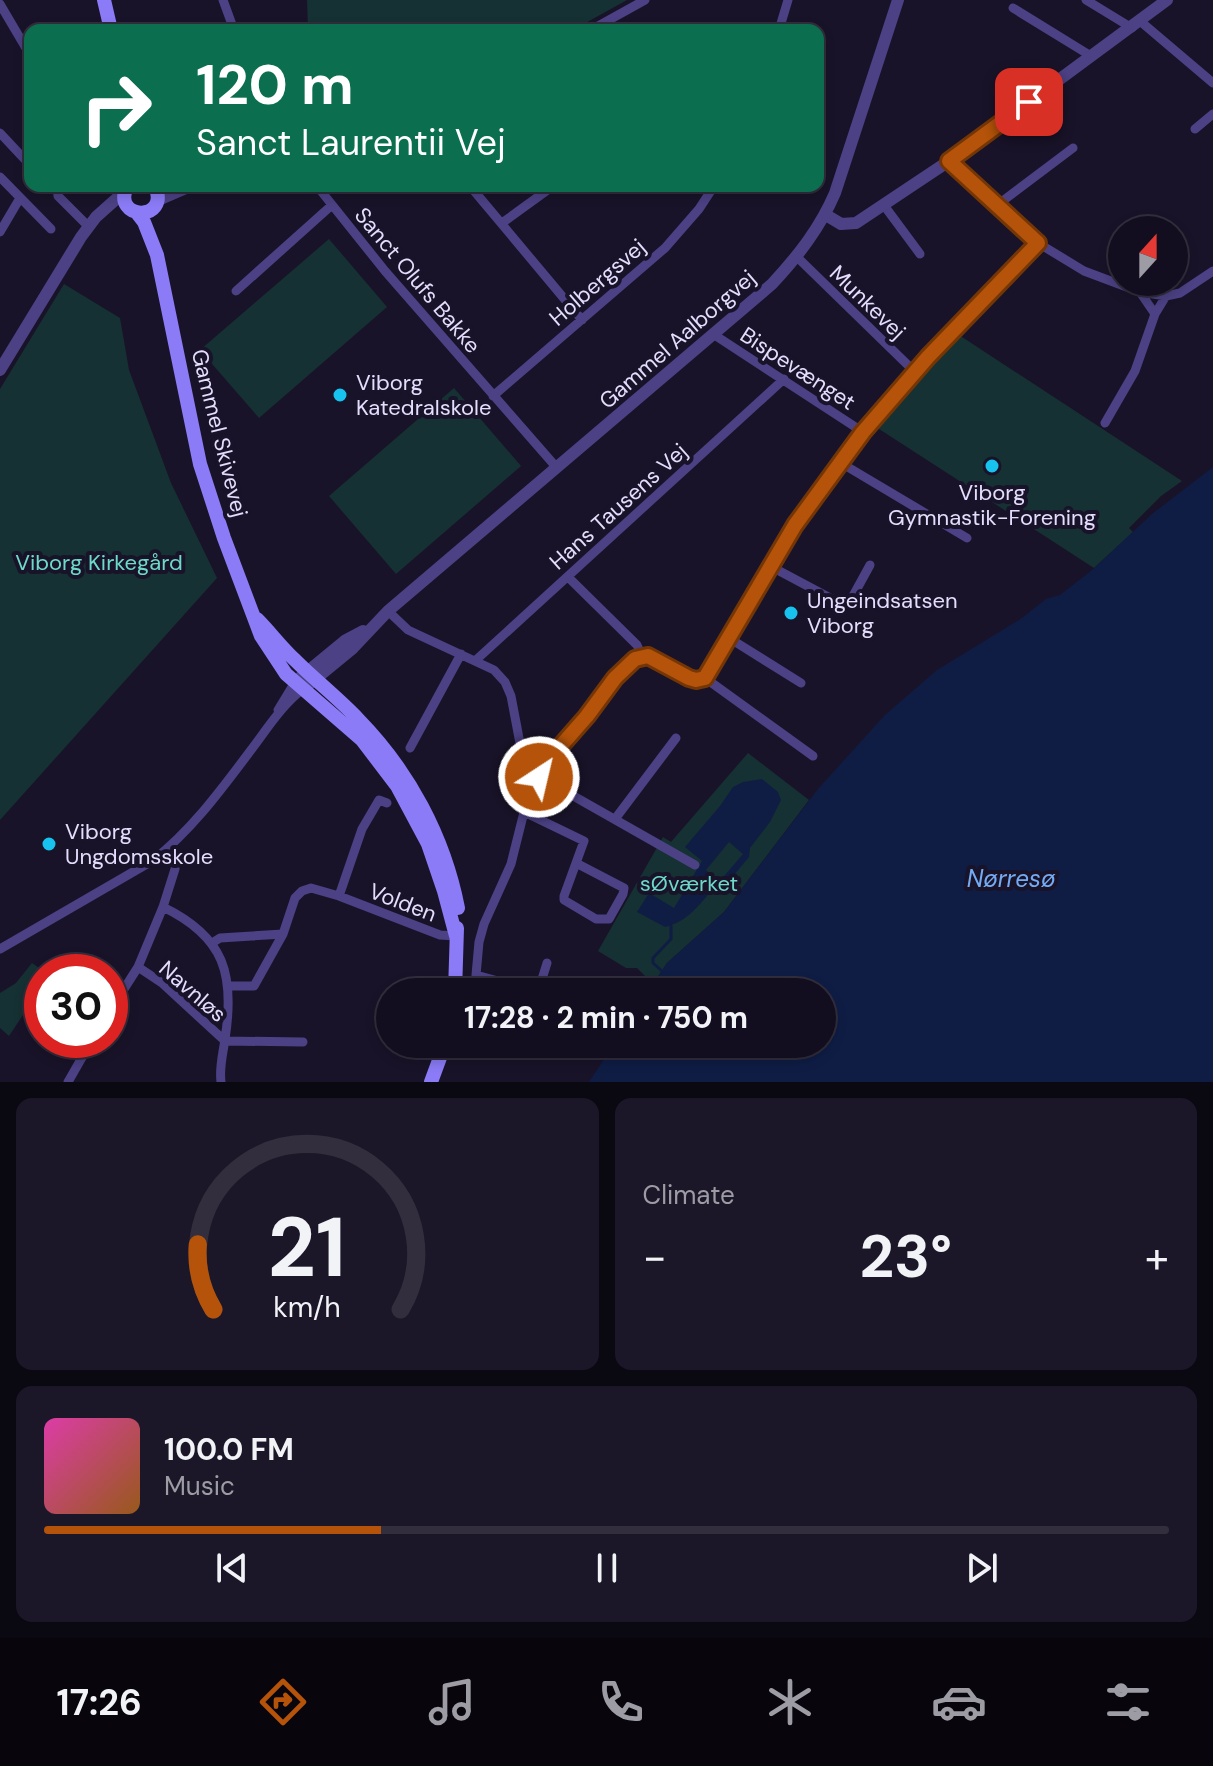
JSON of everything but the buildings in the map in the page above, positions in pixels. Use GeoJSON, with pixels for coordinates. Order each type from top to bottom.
{"type":"FeatureCollection","features":[{"type":"Feature","properties":{"kind":"main road"},"geometry":{"type":"LineString","coordinates":[[104,0],[110,24]]}},
{"type":"Feature","properties":{"kind":"main road","name":"Gammel Skivevej"},"geometry":{"type":"LineString","coordinates":[[125,192],[124,199],[144,222],[157,255],[200,464],[261,636],[272,656],[299,686],[362,740],[397,786],[428,844],[456,936]]}},
{"type":"Feature","properties":{"kind":"main road","name":"Gammel Skivevej"},"geometry":{"type":"LineString","coordinates":[[157,255],[158,192]]}},
{"type":"Feature","properties":{"kind":"main road"},"geometry":{"type":"LineString","coordinates":[[133,210],[147,212],[156,204]]}},
{"type":"Feature","properties":{"kind":"main road","name":"Gammel Skivevej"},"geometry":{"type":"LineString","coordinates":[[255,617],[375,736],[426,813],[447,863],[458,910],[455,978]]}},
{"type":"Feature","properties":{"kind":"main road"},"geometry":{"type":"LineString","coordinates":[[431,1082],[440,1058]]}},
{"type":"Feature","properties":{"kind":"street"},"geometry":{"type":"LineString","coordinates":[[223,0],[232,24]]}},
{"type":"Feature","properties":{"kind":"street"},"geometry":{"type":"LineString","coordinates":[[602,24],[645,0]]}},
{"type":"Feature","properties":{"kind":"street"},"geometry":{"type":"LineString","coordinates":[[781,24],[788,0]]}},
{"type":"Feature","properties":{"kind":"street","name":"Gammel Aalborgvej"},"geometry":{"type":"LineString","coordinates":[[299,686],[346,640],[369,628],[772,284],[797,257],[826,215],[853,144],[898,0]]}},
{"type":"Feature","properties":{"kind":"street"},"geometry":{"type":"LineString","coordinates":[[1086,0],[1136,24],[1213,83]]}},
{"type":"Feature","properties":{"kind":"street"},"geometry":{"type":"LineString","coordinates":[[826,215],[841,224],[849,224],[883,204],[949,161],[1167,0]]}},
{"type":"Feature","properties":{"kind":"street"},"geometry":{"type":"LineString","coordinates":[[0,4],[24,45]]}},
{"type":"Feature","properties":{"kind":"street"},"geometry":{"type":"LineString","coordinates":[[1013,8],[1091,56]]}},
{"type":"Feature","properties":{"kind":"street"},"geometry":{"type":"LineString","coordinates":[[1195,129],[1213,114]]}},
{"type":"Feature","properties":{"kind":"street"},"geometry":{"type":"LineString","coordinates":[[0,133],[24,159]]}},
{"type":"Feature","properties":{"kind":"street"},"geometry":{"type":"LineString","coordinates":[[996,206],[1073,148]]}},
{"type":"Feature","properties":{"kind":"street"},"geometry":{"type":"LineString","coordinates":[[949,161],[1038,243],[1084,271],[1108,280]]}},
{"type":"Feature","properties":{"kind":"street"},"geometry":{"type":"LineString","coordinates":[[0,177],[51,229]]}},
{"type":"Feature","properties":{"kind":"street"},"geometry":{"type":"LineString","coordinates":[[57,192],[89,227]]}},
{"type":"Feature","properties":{"kind":"street"},"geometry":{"type":"LineString","coordinates":[[0,370],[89,227],[123,192]]}},
{"type":"Feature","properties":{"kind":"street"},"geometry":{"type":"LineString","coordinates":[[156,204],[181,192]]}},
{"type":"Feature","properties":{"kind":"street","name":"Sanct Olufs Bakke"},"geometry":{"type":"LineString","coordinates":[[322,192],[557,468]]}},
{"type":"Feature","properties":{"kind":"street"},"geometry":{"type":"LineString","coordinates":[[475,192],[582,320]]}},
{"type":"Feature","properties":{"kind":"street"},"geometry":{"type":"LineString","coordinates":[[502,223],[545,192]]}},
{"type":"Feature","properties":{"kind":"street","name":"Holbergsvej"},"geometry":{"type":"LineString","coordinates":[[493,396],[665,248],[710,192]]}},
{"type":"Feature","properties":{"kind":"street"},"geometry":{"type":"LineString","coordinates":[[0,232],[20,198]]}},
{"type":"Feature","properties":{"kind":"street"},"geometry":{"type":"LineString","coordinates":[[883,204],[920,254]]}},
{"type":"Feature","properties":{"kind":"street"},"geometry":{"type":"LineString","coordinates":[[236,291],[332,205]]}},
{"type":"Feature","properties":{"kind":"street"},"geometry":{"type":"LineString","coordinates":[[89,227],[118,210],[133,210]]}},
{"type":"Feature","properties":{"kind":"street"},"geometry":{"type":"LineString","coordinates":[[539,777],[544,765],[629,663],[642,656],[654,657],[689,678],[705,678],[795,525],[863,432],[915,372],[1038,243]]}},
{"type":"Feature","properties":{"kind":"street","name":"Munkevej"},"geometry":{"type":"LineString","coordinates":[[797,257],[915,372]]}},
{"type":"Feature","properties":{"kind":"street"},"geometry":{"type":"LineString","coordinates":[[1188,288],[1213,271]]}},
{"type":"Feature","properties":{"kind":"street"},"geometry":{"type":"LineString","coordinates":[[1143,296],[1155,314]]}},
{"type":"Feature","properties":{"kind":"street"},"geometry":{"type":"LineString","coordinates":[[1105,423],[1135,371],[1155,314],[1166,296]]}},
{"type":"Feature","properties":{"kind":"street","name":"Bispevænget"},"geometry":{"type":"LineString","coordinates":[[713,334],[863,432]]}},
{"type":"Feature","properties":{"kind":"street","name":"Hans Tausens Vej"},"geometry":{"type":"LineString","coordinates":[[476,660],[784,379]]}},
{"type":"Feature","properties":{"kind":"street"},"geometry":{"type":"LineString","coordinates":[[841,463],[967,538]]}},
{"type":"Feature","properties":{"kind":"street"},"geometry":{"type":"LineString","coordinates":[[770,566],[847,607],[870,565]]}},
{"type":"Feature","properties":{"kind":"street"},"geometry":{"type":"LineString","coordinates":[[568,577],[637,645],[642,656]]}},
{"type":"Feature","properties":{"kind":"street"},"geometry":{"type":"LineString","coordinates":[[388,611],[408,630],[494,670],[505,682],[511,696],[526,775],[524,812],[511,864],[479,942],[476,975],[487,978]]}},
{"type":"Feature","properties":{"kind":"street"},"geometry":{"type":"LineString","coordinates":[[729,638],[801,683]]}},
{"type":"Feature","properties":{"kind":"street"},"geometry":{"type":"LineString","coordinates":[[410,748],[461,654]]}},
{"type":"Feature","properties":{"kind":"street"},"geometry":{"type":"LineString","coordinates":[[705,678],[813,756]]}},
{"type":"Feature","properties":{"kind":"street"},"geometry":{"type":"LineString","coordinates":[[0,949],[152,861],[170,847],[216,795],[273,720],[283,699],[299,686]]}},
{"type":"Feature","properties":{"kind":"street"},"geometry":{"type":"LineString","coordinates":[[615,819],[676,738]]}},
{"type":"Feature","properties":{"kind":"street"},"geometry":{"type":"LineString","coordinates":[[526,775],[539,777],[695,865]]}},
{"type":"Feature","properties":{"kind":"street","name":"Volden"},"geometry":{"type":"LineString","coordinates":[[339,896],[362,829],[379,800],[387,803]]}},
{"type":"Feature","properties":{"kind":"street"},"geometry":{"type":"LineString","coordinates":[[524,812],[584,841],[576,863],[564,900],[567,905],[596,919],[609,919],[624,888],[576,863]]}},
{"type":"Feature","properties":{"kind":"street"},"geometry":{"type":"LineString","coordinates":[[128,983],[138,967],[163,907],[175,869],[176,861],[170,847]]}},
{"type":"Feature","properties":{"kind":"street","name":"Volden"},"geometry":{"type":"LineString","coordinates":[[229,986],[254,986],[283,934],[295,898],[311,888],[440,935],[456,936]]}},
{"type":"Feature","properties":{"kind":"street"},"geometry":{"type":"LineString","coordinates":[[163,907],[190,923],[212,943],[221,960],[229,986],[225,1041],[220,1061],[221,1082]]}},
{"type":"Feature","properties":{"kind":"street"},"geometry":{"type":"LineString","coordinates":[[212,943],[220,938],[283,934]]}},
{"type":"Feature","properties":{"kind":"street"},"geometry":{"type":"LineString","coordinates":[[542,978],[547,963]]}},
{"type":"Feature","properties":{"kind":"street","name":"Navnløs"},"geometry":{"type":"LineString","coordinates":[[138,967],[162,983],[225,1041]]}},
{"type":"Feature","properties":{"kind":"street"},"geometry":{"type":"LineString","coordinates":[[225,1041],[303,1042]]}},
{"type":"Feature","properties":{"kind":"street"},"geometry":{"type":"LineString","coordinates":[[68,1082],[82,1058]]}},
{"type":"Feature","properties":{"kind":"green space"},"geometry":{"type":"Polygon","coordinates":[[[307,0],[627,0],[584,24],[308,24],[307,0]]]}},
{"type":"Feature","properties":{"kind":"green space"},"geometry":{"type":"Polygon","coordinates":[[[329,239],[387,307],[259,418],[200,350],[329,239]]]}},
{"type":"Feature","properties":{"kind":"green space","name":"Viborg Kirkegård"},"geometry":{"type":"Polygon","coordinates":[[[64,284],[120,318],[129,370],[171,483],[217,578],[0,820],[0,389],[64,284]]]}},
{"type":"Feature","properties":{"kind":"green space"},"geometry":{"type":"Polygon","coordinates":[[[959,335],[1182,481],[1161,496],[1129,528],[1133,532],[1094,568],[876,427],[959,335]]]}},
{"type":"Feature","properties":{"kind":"green space"},"geometry":{"type":"Polygon","coordinates":[[[454,388],[521,466],[396,574],[329,496],[454,388]]]}},
{"type":"Feature","properties":{"kind":"green space","name":"sØværket"},"geometry":{"type":"Polygon","coordinates":[[[748,753],[809,800],[724,912],[667,963],[657,978],[647,978],[637,968],[626,968],[598,951],[663,837],[671,842],[748,753]]]}},
{"type":"Feature","properties":{"kind":"green space"},"geometry":{"type":"Polygon","coordinates":[[[24,973],[24,1014],[9,1036],[0,1028],[0,993],[16,983],[24,973]]]}},
{"type":"Feature","properties":{"kind":"water","name":"Nørresø"},"geometry":{"type":"Polygon","coordinates":[[[1213,467],[1213,1082],[589,1082],[605,1058],[836,1058],[836,978],[657,978],[667,963],[724,912],[818,789],[885,715],[937,670],[1022,618],[1046,599],[1060,595],[1152,514],[1213,467]]]}},
{"type":"Feature","properties":{"kind":"water"},"geometry":{"type":"Polygon","coordinates":[[[762,779],[778,792],[781,800],[770,822],[750,848],[749,857],[723,888],[713,889],[680,921],[665,927],[637,912],[649,893],[674,908],[702,861],[685,847],[733,787],[762,779]],[[729,842],[706,870],[719,882],[743,854],[729,842]]]}},
{"type":"Feature","properties":{"kind":"waterway"},"geometry":{"type":"LineString","coordinates":[[662,971],[653,963],[653,958],[671,939],[671,926]]}},
{"type":"Feature","properties":{"kind":"place","name":"Viborg Katedralskole"},"geometry":{"type":"Point","coordinates":[340,395]}},
{"type":"Feature","properties":{"kind":"place","name":"Viborg Gymnastik-Forening"},"geometry":{"type":"Point","coordinates":[992,466]}},
{"type":"Feature","properties":{"kind":"place","name":"Ungeindsatsen Viborg"},"geometry":{"type":"Point","coordinates":[791,613]}},
{"type":"Feature","properties":{"kind":"place","name":"Viborg Ungdomsskole"},"geometry":{"type":"Point","coordinates":[49,844]}},
{"type":"Feature","properties":{"kind":"route"},"geometry":{"type":"LineString","coordinates":[[539,777],[544,765],[615,678],[635,659],[654,657],[689,678],[705,678],[795,525],[863,432],[928,357],[1038,243],[949,161],[1029,102]]}}]}
